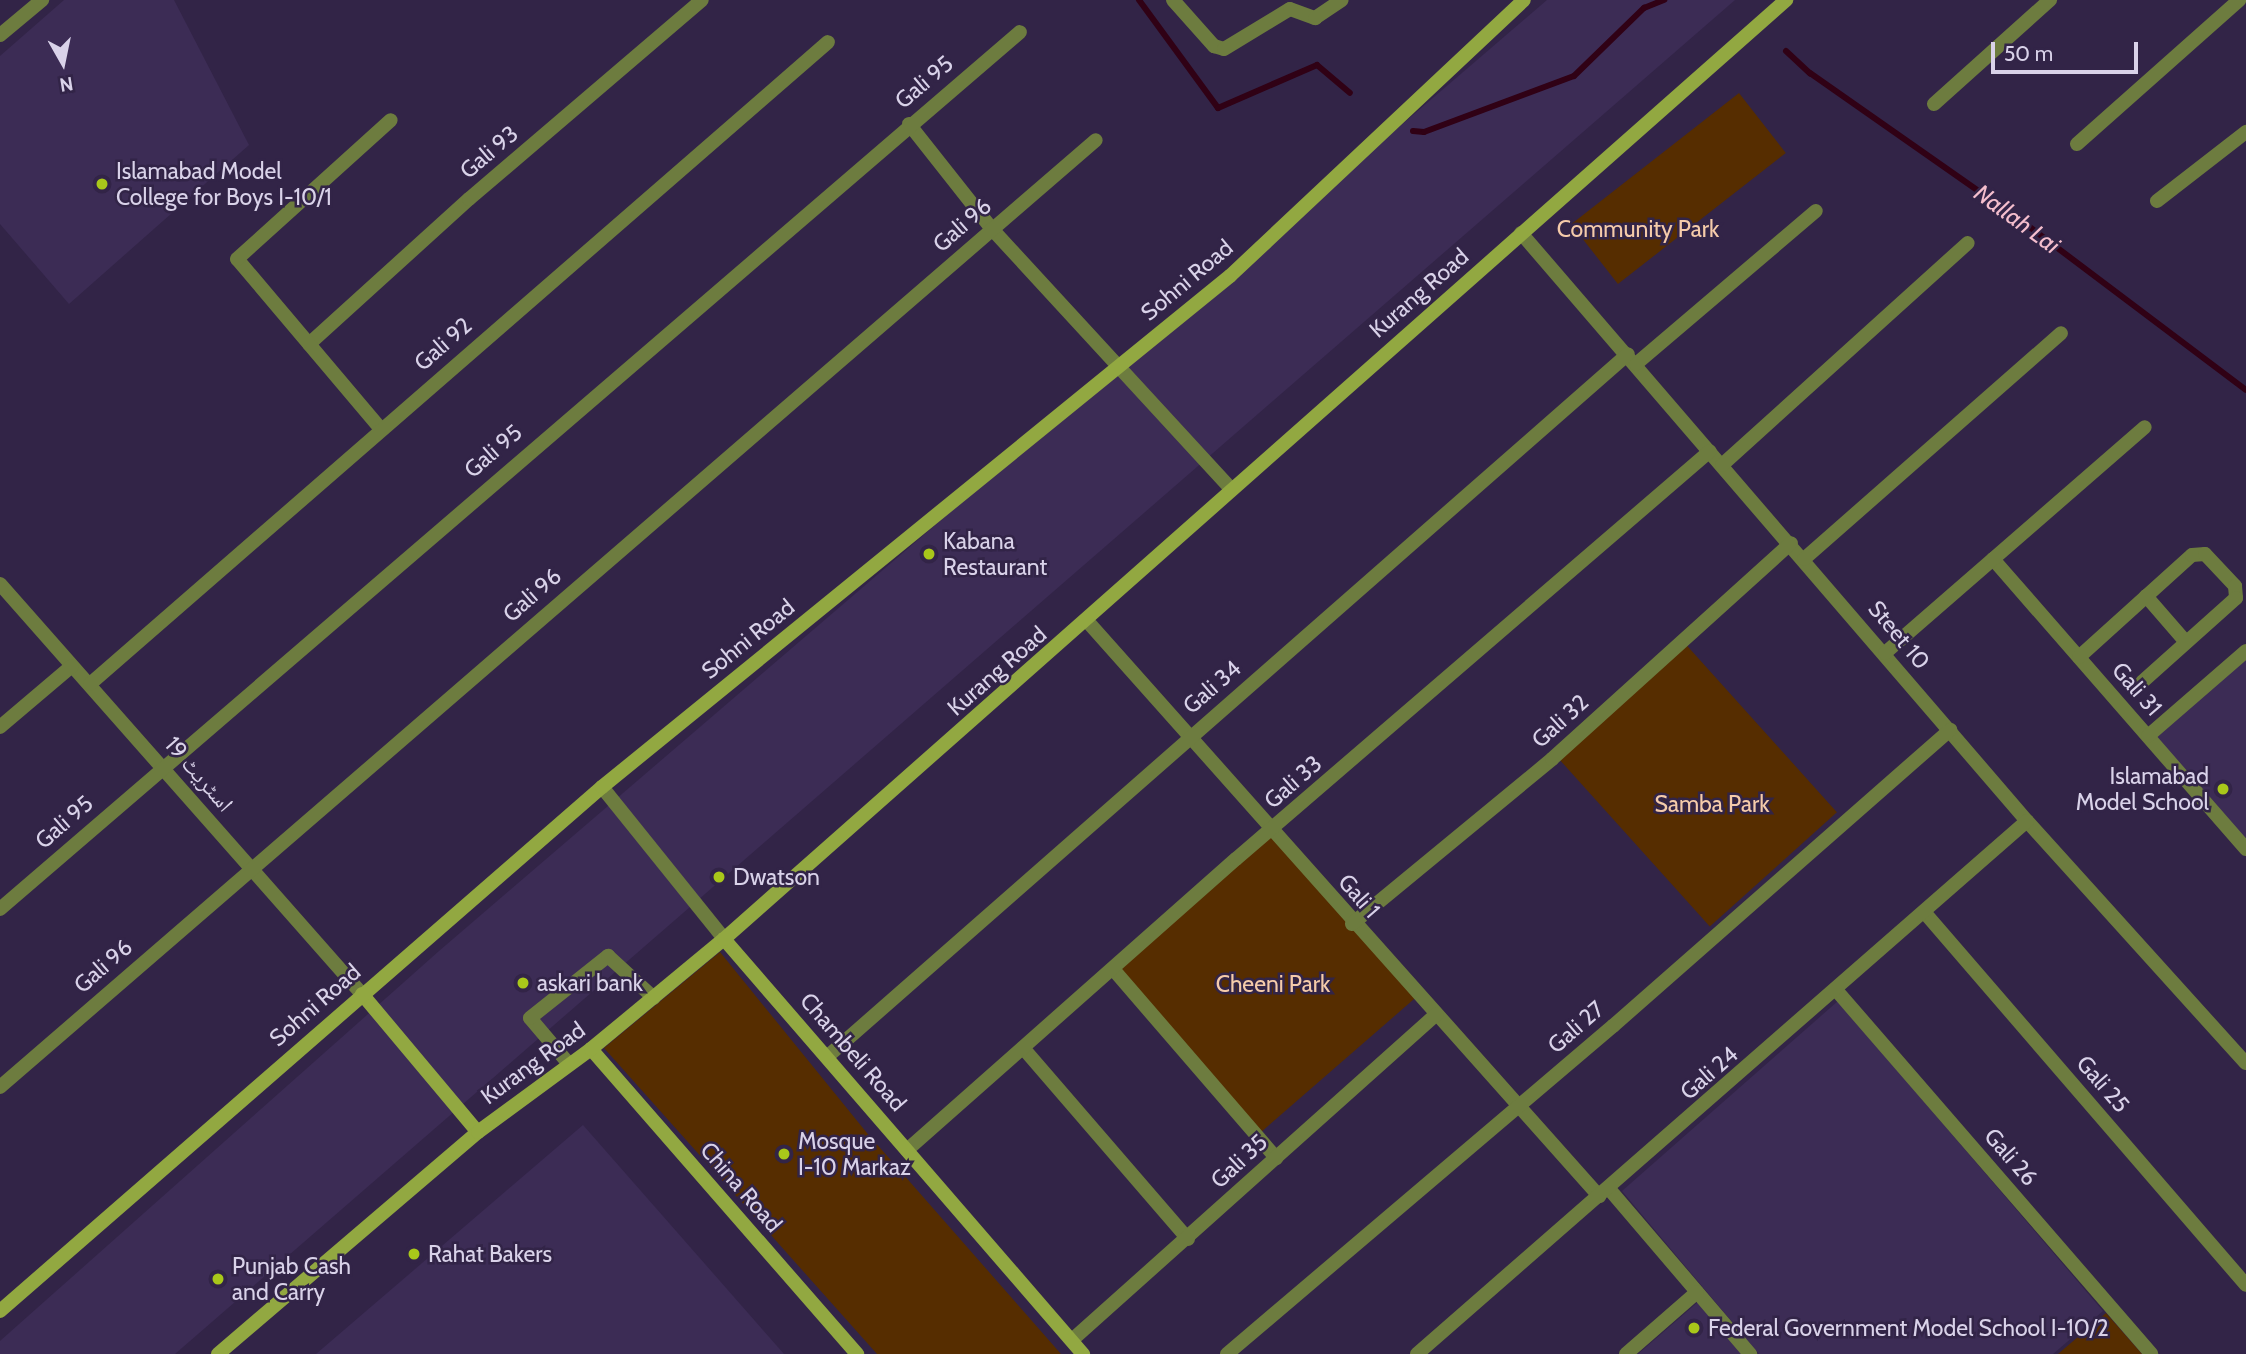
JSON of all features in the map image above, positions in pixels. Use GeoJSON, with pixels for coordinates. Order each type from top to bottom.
{"type":"FeatureCollection","features":[{"type":"Feature","properties":{"kind":"street"},"geometry":{"type":"LineString","coordinates":[[0,35],[42,0]]}},
{"type":"Feature","properties":{"kind":"street","name":"Gali 93"},"geometry":{"type":"LineString","coordinates":[[309,344],[469,199],[702,0]]}},
{"type":"Feature","properties":{"kind":"street"},"geometry":{"type":"LineString","coordinates":[[1173,0],[1214,46],[1224,49],[1290,9],[1315,18],[1342,0]]}},
{"type":"Feature","properties":{"kind":"street","name":"Sohni Road"},"geometry":{"type":"LineString","coordinates":[[0,1311],[602,788],[1230,276],[1524,0]]}},
{"type":"Feature","properties":{"kind":"street","name":"Kurang Road"},"geometry":{"type":"LineString","coordinates":[[218,1354],[478,1132],[591,1049],[724,939],[1088,622],[1231,489],[1786,0]]}},
{"type":"Feature","properties":{"kind":"street"},"geometry":{"type":"LineString","coordinates":[[1934,104],[2050,0]]}},
{"type":"Feature","properties":{"kind":"street"},"geometry":{"type":"LineString","coordinates":[[2077,144],[2239,0]]}},
{"type":"Feature","properties":{"kind":"street","name":"Gali 95"},"geometry":{"type":"LineString","coordinates":[[0,909],[162,766],[909,124],[1020,32]]}},
{"type":"Feature","properties":{"kind":"street","name":"Gali 92"},"geometry":{"type":"LineString","coordinates":[[90,684],[828,42]]}},
{"type":"Feature","properties":{"kind":"street"},"geometry":{"type":"LineString","coordinates":[[380,429],[237,259],[391,120]]}},
{"type":"Feature","properties":{"kind":"street"},"geometry":{"type":"LineString","coordinates":[[909,124],[992,229],[1120,365],[1231,489]]}},
{"type":"Feature","properties":{"kind":"street"},"geometry":{"type":"LineString","coordinates":[[2157,201],[2246,132]]}},
{"type":"Feature","properties":{"kind":"street","name":"Gali 96"},"geometry":{"type":"LineString","coordinates":[[0,1087],[250,867],[1096,139]]}},
{"type":"Feature","properties":{"kind":"street","name":"Gali 34"},"geometry":{"type":"LineString","coordinates":[[828,1056],[1191,735],[1632,359],[1816,211]]}},
{"type":"Feature","properties":{"kind":"street","name":"Steet 10"},"geometry":{"type":"LineString","coordinates":[[1521,233],[1791,543],[2027,821],[2244,1056]]}},
{"type":"Feature","properties":{"kind":"street"},"geometry":{"type":"LineString","coordinates":[[1722,465],[1968,243]]}},
{"type":"Feature","properties":{"kind":"street"},"geometry":{"type":"LineString","coordinates":[[1804,559],[2061,333]]}},
{"type":"Feature","properties":{"kind":"street"},"geometry":{"type":"LineString","coordinates":[[1885,653],[2145,427]]}},
{"type":"Feature","properties":{"kind":"street","name":"Gali 33"},"geometry":{"type":"LineString","coordinates":[[908,1150],[1710,451]]}},
{"type":"Feature","properties":{"kind":"street","name":"Gali 32"},"geometry":{"type":"LineString","coordinates":[[1352,924],[1552,759],[1791,543]]}},
{"type":"Feature","properties":{"kind":"street"},"geometry":{"type":"LineString","coordinates":[[2078,657],[2198,553],[2205,554],[2235,586],[2236,598],[2142,682]]}},
{"type":"Feature","properties":{"kind":"street","name":"Gali 31"},"geometry":{"type":"LineString","coordinates":[[1993,559],[2246,849]]}},
{"type":"Feature","properties":{"kind":"street","name":"اسٹریٹ 19"},"geometry":{"type":"LineString","coordinates":[[0,584],[362,994]]}},
{"type":"Feature","properties":{"kind":"street"},"geometry":{"type":"LineString","coordinates":[[2146,596],[2186,642]]}},
{"type":"Feature","properties":{"kind":"street","name":"Gali 1"},"geometry":{"type":"LineString","coordinates":[[1088,622],[1191,735],[1352,924],[1697,1292],[1750,1354]]}},
{"type":"Feature","properties":{"kind":"street"},"geometry":{"type":"LineString","coordinates":[[2148,736],[2246,651]]}},
{"type":"Feature","properties":{"kind":"street"},"geometry":{"type":"LineString","coordinates":[[0,727],[72,666]]}},
{"type":"Feature","properties":{"kind":"street","name":"Gali 27"},"geometry":{"type":"LineString","coordinates":[[1227,1354],[1520,1105],[1950,730]]}},
{"type":"Feature","properties":{"kind":"street"},"geometry":{"type":"LineString","coordinates":[[602,788],[724,939]]}},
{"type":"Feature","properties":{"kind":"street","name":"Gali 24"},"geometry":{"type":"LineString","coordinates":[[1417,1354],[1838,990],[2027,821]]}},
{"type":"Feature","properties":{"kind":"street","name":"Gali 25"},"geometry":{"type":"LineString","coordinates":[[1925,913],[2246,1284]]}},
{"type":"Feature","properties":{"kind":"street","name":"Chambeli Road"},"geometry":{"type":"LineString","coordinates":[[724,939],[828,1056],[1083,1354]]}},
{"type":"Feature","properties":{"kind":"street"},"geometry":{"type":"LineString","coordinates":[[569,1063],[530,1018],[608,956],[654,998]]}},
{"type":"Feature","properties":{"kind":"street"},"geometry":{"type":"LineString","coordinates":[[1114,969],[1276,1158]]}},
{"type":"Feature","properties":{"kind":"street","name":"Gali 26"},"geometry":{"type":"LineString","coordinates":[[1838,990],[2151,1354]]}},
{"type":"Feature","properties":{"kind":"street"},"geometry":{"type":"LineString","coordinates":[[362,994],[478,1132]]}},
{"type":"Feature","properties":{"kind":"street","name":"Gali 35"},"geometry":{"type":"LineString","coordinates":[[1072,1340],[1437,1014]]}},
{"type":"Feature","properties":{"kind":"street","name":"China Road"},"geometry":{"type":"LineString","coordinates":[[591,1049],[857,1354]]}},
{"type":"Feature","properties":{"kind":"street"},"geometry":{"type":"LineString","coordinates":[[1024,1049],[1188,1239]]}},
{"type":"Feature","properties":{"kind":"street"},"geometry":{"type":"LineString","coordinates":[[1626,1354],[1697,1292]]}},
{"type":"Feature","properties":{"kind":"shaded area","name":"Islamabad Model College for Boys I-10/1"},"geometry":{"type":"Polygon","coordinates":[[[64,0],[174,0],[249,145],[69,304],[0,224],[0,56],[64,0]]]}},
{"type":"Feature","properties":{"kind":"shaded area"},"geometry":{"type":"Polygon","coordinates":[[[1547,0],[1735,0],[175,1354],[0,1354],[0,1341],[439,951],[1547,0]]]}},
{"type":"Feature","properties":{"kind":"shaded area","name":"Islamabad Model School"},"geometry":{"type":"Polygon","coordinates":[[[2246,658],[2246,841],[2155,738],[2246,658]]]}},
{"type":"Feature","properties":{"kind":"shaded area"},"geometry":{"type":"Polygon","coordinates":[[[1838,1001],[2103,1311],[2053,1354],[1759,1354],[1622,1191],[1838,1001]]]}},
{"type":"Feature","properties":{"kind":"shaded area"},"geometry":{"type":"Polygon","coordinates":[[[583,1125],[784,1354],[316,1354],[583,1125]]]}},
{"type":"Feature","properties":{"kind":"shaded area","name":"Federal Government Model School I-10/2"},"geometry":{"type":"Polygon","coordinates":[[[1698,1302],[1742,1354],[1638,1354],[1698,1302]]]}},
{"type":"Feature","properties":{"kind":"green space","name":"Community Park"},"geometry":{"type":"Polygon","coordinates":[[[1739,93],[1786,153],[1618,284],[1571,224],[1739,93]]]}},
{"type":"Feature","properties":{"kind":"green space","name":"Samba Park"},"geometry":{"type":"Polygon","coordinates":[[[1681,639],[1837,812],[1710,927],[1554,753],[1681,639]]]}},
{"type":"Feature","properties":{"kind":"green space","name":"Cheeni Park"},"geometry":{"type":"Polygon","coordinates":[[[1274,824],[1421,993],[1259,1133],[1112,964],[1274,824]]]}},
{"type":"Feature","properties":{"kind":"green space"},"geometry":{"type":"Polygon","coordinates":[[[720,952],[867,1133],[1061,1354],[877,1354],[604,1048],[720,952]]]}},
{"type":"Feature","properties":{"kind":"green space"},"geometry":{"type":"Polygon","coordinates":[[[2106,1313],[2142,1354],[2058,1354],[2106,1313]]]}},
{"type":"Feature","properties":{"kind":"waterway","name":"Nallah Lai"},"geometry":{"type":"LineString","coordinates":[[1139,0],[1218,108],[1317,65],[1350,93]]}},
{"type":"Feature","properties":{"kind":"waterway","name":"Nallah Lai"},"geometry":{"type":"LineString","coordinates":[[1413,131],[1424,132],[1574,76],[1644,8],[1664,0]]}},
{"type":"Feature","properties":{"kind":"waterway","name":"Nallah Lai"},"geometry":{"type":"LineString","coordinates":[[1786,51],[1810,73],[2027,225],[2246,390]]}},
{"type":"Feature","properties":{"kind":"place","name":"Islamabad Model College for Boys I-10/1"},"geometry":{"type":"Point","coordinates":[102,184]}},
{"type":"Feature","properties":{"kind":"place","name":"Kabana Restaurant"},"geometry":{"type":"Point","coordinates":[929,554]}},
{"type":"Feature","properties":{"kind":"place","name":"Islamabad Model School"},"geometry":{"type":"Point","coordinates":[2223,789]}},
{"type":"Feature","properties":{"kind":"place","name":"Dwatson"},"geometry":{"type":"Point","coordinates":[719,877]}},
{"type":"Feature","properties":{"kind":"place","name":"askari bank"},"geometry":{"type":"Point","coordinates":[523,983]}},
{"type":"Feature","properties":{"kind":"place","name":"Mosque I-10 Markaz"},"geometry":{"type":"Point","coordinates":[784,1154]}},
{"type":"Feature","properties":{"kind":"place","name":"Rahat Bakers"},"geometry":{"type":"Point","coordinates":[414,1254]}},
{"type":"Feature","properties":{"kind":"place","name":"Punjab Cash and Carry"},"geometry":{"type":"Point","coordinates":[218,1279]}},
{"type":"Feature","properties":{"kind":"place","name":"Federal Government Model School I-10/2"},"geometry":{"type":"Point","coordinates":[1694,1328]}}]}
